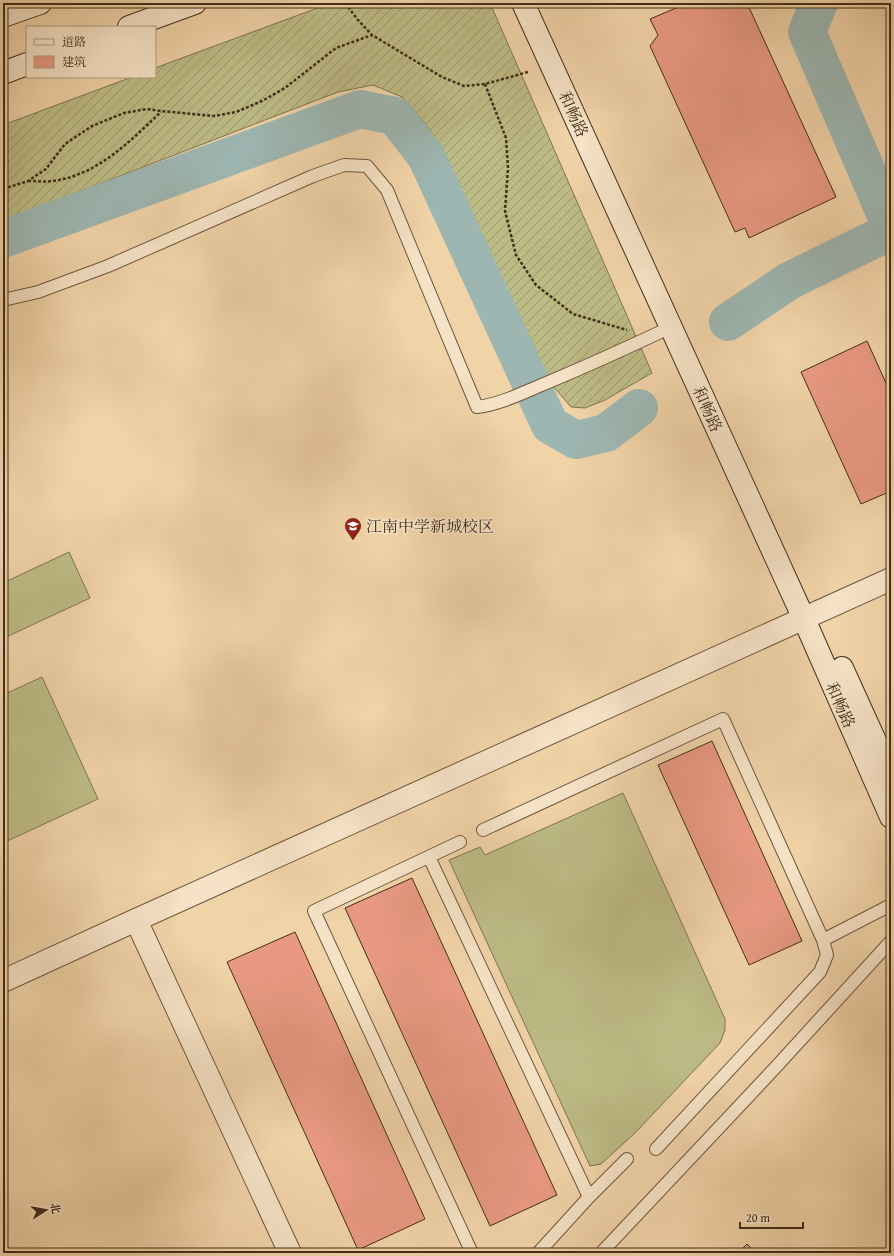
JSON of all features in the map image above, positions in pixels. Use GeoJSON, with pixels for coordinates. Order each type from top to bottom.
{"type":"FeatureCollection","features":[{"type":"Feature","properties":{"kind":"street"},"geometry":{"type":"LineString","coordinates":[[3,16],[40,3]]}},
{"type":"Feature","properties":{"kind":"street"},"geometry":{"type":"LineString","coordinates":[[132,26],[195,3]]}},
{"type":"Feature","properties":{"kind":"street","name":"和畅路"},"geometry":{"type":"LineString","coordinates":[[524,3],[671,327],[810,616],[891,776]]}},
{"type":"Feature","properties":{"kind":"street","name":"和畅路"},"geometry":{"type":"LineString","coordinates":[[537,3],[810,616],[891,817]]}},
{"type":"Feature","properties":{"kind":"street"},"geometry":{"type":"LineString","coordinates":[[3,73],[26,64]]}},
{"type":"Feature","properties":{"kind":"street"},"geometry":{"type":"LineString","coordinates":[[3,981],[891,579]]}},
{"type":"Feature","properties":{"kind":"street"},"geometry":{"type":"LineString","coordinates":[[136,920],[290,1253]]}},
{"type":"Feature","properties":{"kind":"lane"},"geometry":{"type":"LineString","coordinates":[[3,300],[38,292],[108,266],[313,176],[344,165],[367,166],[387,190],[477,406],[489,406],[510,398],[671,327]]}},
{"type":"Feature","properties":{"kind":"lane"},"geometry":{"type":"LineString","coordinates":[[483,830],[723,719],[823,940],[827,955],[820,972],[656,1149]]}},
{"type":"Feature","properties":{"kind":"lane"},"geometry":{"type":"LineString","coordinates":[[460,842],[314,911],[472,1253]]}},
{"type":"Feature","properties":{"kind":"lane"},"geometry":{"type":"LineString","coordinates":[[429,857],[589,1197]]}},
{"type":"Feature","properties":{"kind":"lane"},"geometry":{"type":"LineString","coordinates":[[823,940],[890,909]]}},
{"type":"Feature","properties":{"kind":"lane"},"geometry":{"type":"LineString","coordinates":[[601,1253],[891,941]]}},
{"type":"Feature","properties":{"kind":"lane"},"geometry":{"type":"LineString","coordinates":[[538,1253],[589,1197],[627,1159]]}},
{"type":"Feature","properties":{"kind":"path"},"geometry":{"type":"LineString","coordinates":[[345,3],[372,35],[442,77],[464,86],[485,84],[528,72]]}},
{"type":"Feature","properties":{"kind":"path"},"geometry":{"type":"LineString","coordinates":[[3,188],[28,181],[46,169],[65,144],[92,126],[124,113],[147,109],[214,116],[236,112],[262,102],[284,88],[336,48],[372,35]]}},
{"type":"Feature","properties":{"kind":"path"},"geometry":{"type":"LineString","coordinates":[[485,84],[506,138],[508,168],[505,212],[516,255],[536,285],[573,314],[650,336]]}},
{"type":"Feature","properties":{"kind":"path"},"geometry":{"type":"LineString","coordinates":[[28,181],[54,181],[75,175],[101,164],[131,141],[161,111]]}},
{"type":"Feature","properties":{"kind":"shaded area"},"geometry":{"type":"Polygon","coordinates":[[[331,3],[490,3],[652,373],[605,400],[585,408],[571,407],[540,371],[434,136],[402,97],[373,85],[338,92],[3,221],[3,125],[129,78],[156,78],[156,68],[331,3]]]}},
{"type":"Feature","properties":{"kind":"shaded area"},"geometry":{"type":"Polygon","coordinates":[[[69,552],[90,598],[4,638],[3,583],[69,552]]]}},
{"type":"Feature","properties":{"kind":"shaded area"},"geometry":{"type":"Polygon","coordinates":[[[42,677],[98,799],[3,843],[3,695],[42,677]]]}},
{"type":"Feature","properties":{"kind":"shaded area"},"geometry":{"type":"Polygon","coordinates":[[[623,793],[725,1019],[725,1030],[720,1043],[636,1132],[601,1164],[590,1166],[449,860],[480,847],[485,855],[623,793]]]}},
{"type":"Feature","properties":{"kind":"building"},"geometry":{"type":"Polygon","coordinates":[[[688,3],[747,3],[836,197],[749,238],[745,228],[735,232],[650,46],[658,35],[650,19],[688,3]]]}},
{"type":"Feature","properties":{"kind":"building"},"geometry":{"type":"Polygon","coordinates":[[[867,341],[891,394],[891,491],[861,504],[801,372],[867,341]]]}},
{"type":"Feature","properties":{"kind":"building"},"geometry":{"type":"Polygon","coordinates":[[[712,741],[802,941],[749,965],[658,765],[712,741]]]}},
{"type":"Feature","properties":{"kind":"building"},"geometry":{"type":"Polygon","coordinates":[[[412,878],[557,1195],[490,1226],[345,908],[412,878]]]}},
{"type":"Feature","properties":{"kind":"building"},"geometry":{"type":"Polygon","coordinates":[[[295,932],[425,1219],[358,1250],[227,962],[295,932]]]}},
{"type":"Feature","properties":{"kind":"building"},"geometry":{"type":"Polygon","coordinates":[[[747,1244],[756,1253],[738,1253],[747,1244]]]}},
{"type":"Feature","properties":{"kind":"waterway"},"geometry":{"type":"LineString","coordinates":[[819,3],[807,32],[891,227]]}},
{"type":"Feature","properties":{"kind":"waterway"},"geometry":{"type":"LineString","coordinates":[[3,239],[360,109],[395,116],[426,156],[550,425],[576,440],[606,433],[639,408]]}},
{"type":"Feature","properties":{"kind":"waterway"},"geometry":{"type":"LineString","coordinates":[[728,322],[789,281],[891,231]]}},
{"type":"Feature","properties":{"kind":"place","name":"江南中学新城校区"},"geometry":{"type":"Point","coordinates":[353,541]}}]}
